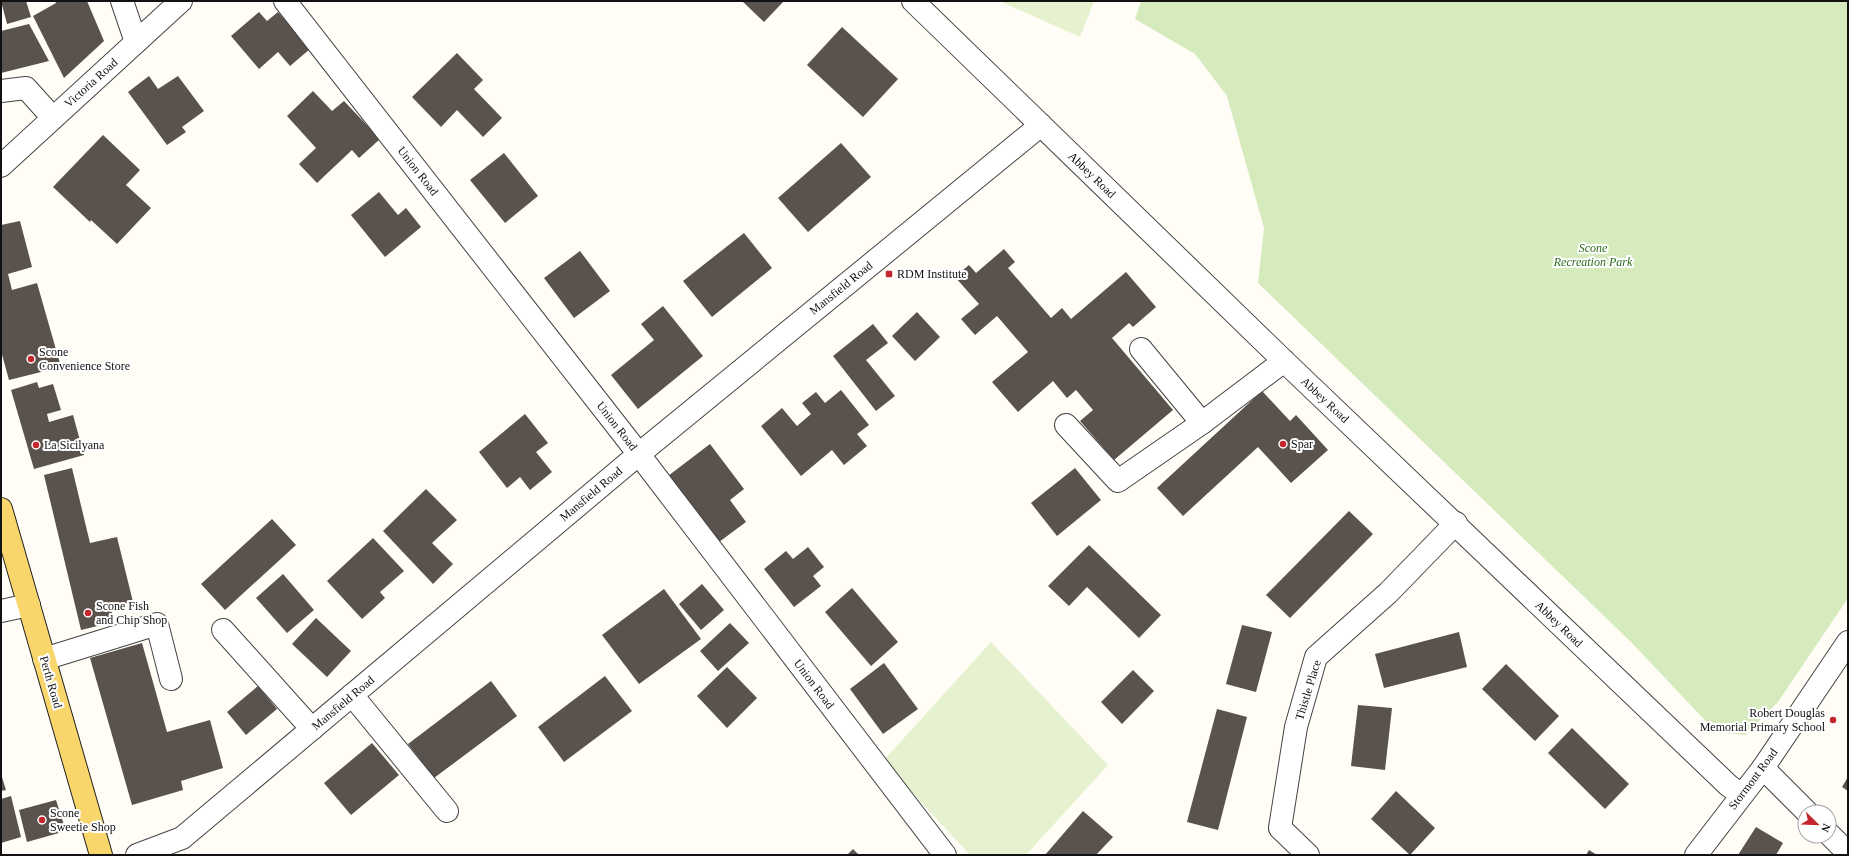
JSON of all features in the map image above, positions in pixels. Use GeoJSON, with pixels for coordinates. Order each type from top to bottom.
{"type":"FeatureCollection","features":[{"type":"Feature","properties":{"kind":"main road","name":"Perth Road"},"geometry":{"type":"LineString","coordinates":[[2,520],[29,605],[101,855]]}},
{"type":"Feature","properties":{"kind":"street"},"geometry":{"type":"LineString","coordinates":[[122,1],[136,42]]}},
{"type":"Feature","properties":{"kind":"street","name":"Victoria Road"},"geometry":{"type":"LineString","coordinates":[[1,166],[181,1]]}},
{"type":"Feature","properties":{"kind":"street","name":"Union Road"},"geometry":{"type":"LineString","coordinates":[[285,1],[639,454],[945,855]]}},
{"type":"Feature","properties":{"kind":"street","name":"Abbey Road"},"geometry":{"type":"LineString","coordinates":[[913,1],[1284,361],[1741,795]]}},
{"type":"Feature","properties":{"kind":"street"},"geometry":{"type":"LineString","coordinates":[[1,91],[26,88],[53,118]]}},
{"type":"Feature","properties":{"kind":"street","name":"Mansfield Road"},"geometry":{"type":"LineString","coordinates":[[137,855],[182,838],[639,454],[1041,125]]}},
{"type":"Feature","properties":{"kind":"street"},"geometry":{"type":"LineString","coordinates":[[1141,349],[1202,423]]}},
{"type":"Feature","properties":{"kind":"street"},"geometry":{"type":"LineString","coordinates":[[1066,425],[1118,481],[1202,423],[1284,361]]}},
{"type":"Feature","properties":{"kind":"street","name":"Thistle Place"},"geometry":{"type":"LineString","coordinates":[[1308,855],[1280,828],[1296,727],[1316,657],[1388,593],[1456,523]]}},
{"type":"Feature","properties":{"kind":"street"},"geometry":{"type":"LineString","coordinates":[[1,611],[29,605]]}},
{"type":"Feature","properties":{"kind":"street"},"geometry":{"type":"LineString","coordinates":[[44,658],[157,624],[171,679]]}},
{"type":"Feature","properties":{"kind":"street"},"geometry":{"type":"LineString","coordinates":[[223,630],[312,729]]}},
{"type":"Feature","properties":{"kind":"street","name":"Stormont Road"},"geometry":{"type":"LineString","coordinates":[[1696,855],[1763,768],[1848,642]]}},
{"type":"Feature","properties":{"kind":"street"},"geometry":{"type":"LineString","coordinates":[[352,695],[447,811]]}},
{"type":"Feature","properties":{"kind":"street"},"geometry":{"type":"LineString","coordinates":[[1763,768],[1799,804]]}},
{"type":"Feature","properties":{"kind":"street"},"geometry":{"type":"LineString","coordinates":[[1837,842],[1848,853]]}},
{"type":"Feature","properties":{"kind":"green space"},"geometry":{"type":"Polygon","coordinates":[[[999,1],[1094,1],[1080,37],[999,1]]]}},
{"type":"Feature","properties":{"kind":"green space","name":"Scone Recreation Park"},"geometry":{"type":"Polygon","coordinates":[[[1141,1],[1848,1],[1848,598],[1778,702],[1745,735],[1716,732],[1631,642],[1258,283],[1264,228],[1227,96],[1195,54],[1135,19],[1141,1]]]}},
{"type":"Feature","properties":{"kind":"green space"},"geometry":{"type":"Polygon","coordinates":[[[991,642],[1108,765],[1026,855],[970,855],[883,761],[991,642]]]}},
{"type":"Feature","properties":{"kind":"building"},"geometry":{"type":"Polygon","coordinates":[[[1,1],[26,1],[31,17],[7,24],[1,1]]]}},
{"type":"Feature","properties":{"kind":"building"},"geometry":{"type":"Polygon","coordinates":[[[55,1],[87,1],[104,41],[64,78],[33,16],[56,3],[55,1]]]}},
{"type":"Feature","properties":{"kind":"building"},"geometry":{"type":"Polygon","coordinates":[[[742,1],[784,1],[764,22],[742,1]]]}},
{"type":"Feature","properties":{"kind":"building"},"geometry":{"type":"Polygon","coordinates":[[[259,12],[267,21],[278,12],[310,49],[290,66],[278,52],[259,69],[231,36],[259,12]]]}},
{"type":"Feature","properties":{"kind":"building"},"geometry":{"type":"Polygon","coordinates":[[[29,24],[49,61],[1,73],[1,31],[29,24]]]}},
{"type":"Feature","properties":{"kind":"building"},"geometry":{"type":"Polygon","coordinates":[[[842,27],[898,79],[863,117],[807,65],[842,27]]]}},
{"type":"Feature","properties":{"kind":"building"},"geometry":{"type":"Polygon","coordinates":[[[457,53],[483,80],[474,89],[502,118],[483,137],[457,110],[441,127],[412,97],[457,53]]]}},
{"type":"Feature","properties":{"kind":"building"},"geometry":{"type":"Polygon","coordinates":[[[149,76],[158,89],[178,76],[204,111],[182,127],[186,132],[167,145],[128,92],[149,76]]]}},
{"type":"Feature","properties":{"kind":"building"},"geometry":{"type":"Polygon","coordinates":[[[313,91],[332,111],[344,101],[380,139],[359,158],[352,150],[317,183],[299,164],[316,148],[287,116],[313,91]]]}},
{"type":"Feature","properties":{"kind":"building"},"geometry":{"type":"Polygon","coordinates":[[[103,135],[140,170],[126,185],[151,208],[117,244],[91,220],[90,222],[53,187],[103,135]]]}},
{"type":"Feature","properties":{"kind":"building"},"geometry":{"type":"Polygon","coordinates":[[[841,143],[871,177],[808,232],[778,198],[841,143]]]}},
{"type":"Feature","properties":{"kind":"building"},"geometry":{"type":"Polygon","coordinates":[[[504,153],[538,196],[505,223],[470,180],[504,153]]]}},
{"type":"Feature","properties":{"kind":"building"},"geometry":{"type":"Polygon","coordinates":[[[379,192],[398,215],[406,208],[421,227],[385,257],[351,215],[379,192]]]}},
{"type":"Feature","properties":{"kind":"building"},"geometry":{"type":"Polygon","coordinates":[[[20,221],[32,267],[8,274],[12,290],[37,283],[61,367],[9,380],[1,351],[1,225],[20,221]]]}},
{"type":"Feature","properties":{"kind":"building"},"geometry":{"type":"Polygon","coordinates":[[[744,233],[772,268],[712,317],[683,281],[744,233]]]}},
{"type":"Feature","properties":{"kind":"building"},"geometry":{"type":"Polygon","coordinates":[[[1004,249],[1015,262],[1008,268],[1051,318],[1062,308],[1071,319],[1126,272],[1156,307],[1133,327],[1129,323],[1112,338],[1173,410],[1114,460],[1080,421],[1093,410],[1076,390],[1067,398],[1053,381],[1018,412],[992,382],[1028,352],[997,316],[975,335],[961,319],[979,304],[955,277],[969,265],[976,273],[1004,249]]]}},
{"type":"Feature","properties":{"kind":"building"},"geometry":{"type":"Polygon","coordinates":[[[580,251],[610,291],[574,318],[544,278],[580,251]]]}},
{"type":"Feature","properties":{"kind":"building"},"geometry":{"type":"Polygon","coordinates":[[[663,306],[703,356],[638,409],[611,375],[654,340],[641,324],[663,306]]]}},
{"type":"Feature","properties":{"kind":"building"},"geometry":{"type":"Polygon","coordinates":[[[917,312],[940,337],[915,361],[892,336],[917,312]]]}},
{"type":"Feature","properties":{"kind":"building"},"geometry":{"type":"Polygon","coordinates":[[[873,324],[888,343],[866,360],[895,396],[876,411],[833,356],[873,324]]]}},
{"type":"Feature","properties":{"kind":"building"},"geometry":{"type":"Polygon","coordinates":[[[37,382],[39,388],[53,384],[61,410],[47,414],[49,422],[73,415],[84,455],[34,469],[11,390],[37,382]]]}},
{"type":"Feature","properties":{"kind":"building"},"geometry":{"type":"Polygon","coordinates":[[[841,390],[869,425],[857,434],[867,446],[844,465],[832,450],[801,476],[761,426],[782,408],[797,426],[811,414],[802,403],[816,392],[825,403],[841,390]]]}},
{"type":"Feature","properties":{"kind":"building"},"geometry":{"type":"Polygon","coordinates":[[[1262,391],[1290,421],[1296,415],[1328,450],[1291,483],[1258,447],[1183,516],[1157,488],[1262,391]]]}},
{"type":"Feature","properties":{"kind":"building"},"geometry":{"type":"Polygon","coordinates":[[[525,414],[548,443],[536,452],[552,472],[530,490],[520,477],[507,488],[479,452],[525,414]]]}},
{"type":"Feature","properties":{"kind":"building"},"geometry":{"type":"Polygon","coordinates":[[[710,444],[744,489],[730,500],[746,522],[719,542],[668,476],[710,444]]]}},
{"type":"Feature","properties":{"kind":"building"},"geometry":{"type":"Polygon","coordinates":[[[72,468],[90,543],[117,537],[133,602],[111,607],[114,622],[81,630],[44,475],[72,468]]]}},
{"type":"Feature","properties":{"kind":"building"},"geometry":{"type":"Polygon","coordinates":[[[1075,468],[1101,500],[1057,536],[1031,503],[1075,468]]]}},
{"type":"Feature","properties":{"kind":"building"},"geometry":{"type":"Polygon","coordinates":[[[426,489],[457,520],[432,543],[453,564],[433,584],[383,531],[426,489]]]}},
{"type":"Feature","properties":{"kind":"building"},"geometry":{"type":"Polygon","coordinates":[[[1349,511],[1373,534],[1290,618],[1266,595],[1349,511]]]}},
{"type":"Feature","properties":{"kind":"building"},"geometry":{"type":"Polygon","coordinates":[[[272,519],[296,545],[225,610],[201,584],[272,519]]]}},
{"type":"Feature","properties":{"kind":"building"},"geometry":{"type":"Polygon","coordinates":[[[373,538],[404,571],[380,592],[385,598],[362,619],[327,581],[373,538]]]}},
{"type":"Feature","properties":{"kind":"building"},"geometry":{"type":"Polygon","coordinates":[[[1089,545],[1161,615],[1139,638],[1087,587],[1069,606],[1048,586],[1089,545]]]}},
{"type":"Feature","properties":{"kind":"building"},"geometry":{"type":"Polygon","coordinates":[[[808,547],[824,567],[813,576],[821,586],[794,607],[764,569],[786,551],[793,559],[808,547]]]}},
{"type":"Feature","properties":{"kind":"building"},"geometry":{"type":"Polygon","coordinates":[[[283,574],[314,610],[287,633],[256,598],[283,574]]]}},
{"type":"Feature","properties":{"kind":"building"},"geometry":{"type":"Polygon","coordinates":[[[702,584],[724,610],[701,630],[679,604],[702,584]]]}},
{"type":"Feature","properties":{"kind":"building"},"geometry":{"type":"Polygon","coordinates":[[[852,588],[898,642],[871,666],[825,612],[852,588]]]}},
{"type":"Feature","properties":{"kind":"building"},"geometry":{"type":"Polygon","coordinates":[[[664,589],[701,639],[639,684],[602,635],[664,589]]]}},
{"type":"Feature","properties":{"kind":"building"},"geometry":{"type":"Polygon","coordinates":[[[316,618],[351,651],[327,677],[292,644],[316,618]]]}},
{"type":"Feature","properties":{"kind":"building"},"geometry":{"type":"Polygon","coordinates":[[[730,623],[749,643],[718,671],[700,651],[730,623]]]}},
{"type":"Feature","properties":{"kind":"building"},"geometry":{"type":"Polygon","coordinates":[[[1242,625],[1272,632],[1256,692],[1226,684],[1242,625]]]}},
{"type":"Feature","properties":{"kind":"building"},"geometry":{"type":"Polygon","coordinates":[[[1459,632],[1467,667],[1384,688],[1375,654],[1459,632]]]}},
{"type":"Feature","properties":{"kind":"building"},"geometry":{"type":"Polygon","coordinates":[[[142,643],[167,732],[210,720],[223,768],[181,781],[183,790],[132,805],[90,658],[142,643]]]}},
{"type":"Feature","properties":{"kind":"building"},"geometry":{"type":"Polygon","coordinates":[[[884,663],[918,709],[883,734],[850,689],[884,663]]]}},
{"type":"Feature","properties":{"kind":"building"},"geometry":{"type":"Polygon","coordinates":[[[1506,664],[1559,716],[1535,741],[1482,689],[1506,664]]]}},
{"type":"Feature","properties":{"kind":"building"},"geometry":{"type":"Polygon","coordinates":[[[727,667],[757,698],[727,728],[697,696],[727,667]]]}},
{"type":"Feature","properties":{"kind":"building"},"geometry":{"type":"Polygon","coordinates":[[[1133,670],[1154,691],[1122,724],[1101,702],[1133,670]]]}},
{"type":"Feature","properties":{"kind":"building"},"geometry":{"type":"Polygon","coordinates":[[[605,676],[632,711],[564,762],[538,727],[605,676]]]}},
{"type":"Feature","properties":{"kind":"building"},"geometry":{"type":"Polygon","coordinates":[[[491,681],[517,716],[434,778],[408,744],[491,681]]]}},
{"type":"Feature","properties":{"kind":"building"},"geometry":{"type":"Polygon","coordinates":[[[258,686],[277,709],[246,735],[227,712],[258,686]]]}},
{"type":"Feature","properties":{"kind":"building"},"geometry":{"type":"Polygon","coordinates":[[[1358,705],[1392,708],[1385,770],[1351,766],[1358,705]]]}},
{"type":"Feature","properties":{"kind":"building"},"geometry":{"type":"Polygon","coordinates":[[[1217,709],[1247,717],[1218,830],[1187,822],[1217,709]]]}},
{"type":"Feature","properties":{"kind":"building"},"geometry":{"type":"Polygon","coordinates":[[[1572,728],[1629,784],[1605,809],[1548,753],[1572,728]]]}},
{"type":"Feature","properties":{"kind":"building"},"geometry":{"type":"Polygon","coordinates":[[[372,743],[399,775],[351,815],[324,783],[372,743]]]}},
{"type":"Feature","properties":{"kind":"building"},"geometry":{"type":"Polygon","coordinates":[[[1,774],[6,790],[1,791],[1,774]]]}},
{"type":"Feature","properties":{"kind":"building"},"geometry":{"type":"Polygon","coordinates":[[[1848,777],[1848,791],[1842,787],[1848,777]]]}},
{"type":"Feature","properties":{"kind":"building"},"geometry":{"type":"Polygon","coordinates":[[[1396,791],[1435,828],[1410,855],[1371,819],[1396,791]]]}},
{"type":"Feature","properties":{"kind":"building"},"geometry":{"type":"Polygon","coordinates":[[[11,796],[21,837],[1,843],[1,799],[11,796]]]}},
{"type":"Feature","properties":{"kind":"building","name":"Scone Sweetie Shop"},"geometry":{"type":"Polygon","coordinates":[[[56,800],[66,831],[27,842],[19,810],[56,800]]]}},
{"type":"Feature","properties":{"kind":"building"},"geometry":{"type":"Polygon","coordinates":[[[1083,811],[1113,837],[1096,855],[1045,855],[1083,811]]]}},
{"type":"Feature","properties":{"kind":"building"},"geometry":{"type":"Polygon","coordinates":[[[1756,827],[1783,843],[1776,855],[1738,855],[1756,827]]]}},
{"type":"Feature","properties":{"kind":"building"},"geometry":{"type":"Polygon","coordinates":[[[853,849],[859,855],[847,855],[853,849]]]}},
{"type":"Feature","properties":{"kind":"building"},"geometry":{"type":"Polygon","coordinates":[[[1589,850],[1597,855],[1586,855],[1589,850]]]}},
{"type":"Feature","properties":{"kind":"place","name":"RDM Institute"},"geometry":{"type":"Point","coordinates":[889,274]}},
{"type":"Feature","properties":{"kind":"place","name":"Scone Convenience Store"},"geometry":{"type":"Point","coordinates":[31,359]}},
{"type":"Feature","properties":{"kind":"place","name":"Spar"},"geometry":{"type":"Point","coordinates":[1283,444]}},
{"type":"Feature","properties":{"kind":"place","name":"La Sicilyana"},"geometry":{"type":"Point","coordinates":[36,445]}},
{"type":"Feature","properties":{"kind":"place","name":"Scone Fish and Chip Shop"},"geometry":{"type":"Point","coordinates":[88,613]}},
{"type":"Feature","properties":{"kind":"place","name":"Robert Douglas Memorial Primary School"},"geometry":{"type":"Point","coordinates":[1833,720]}},
{"type":"Feature","properties":{"kind":"place","name":"Scone Sweetie Shop"},"geometry":{"type":"Point","coordinates":[42,820]}}]}
